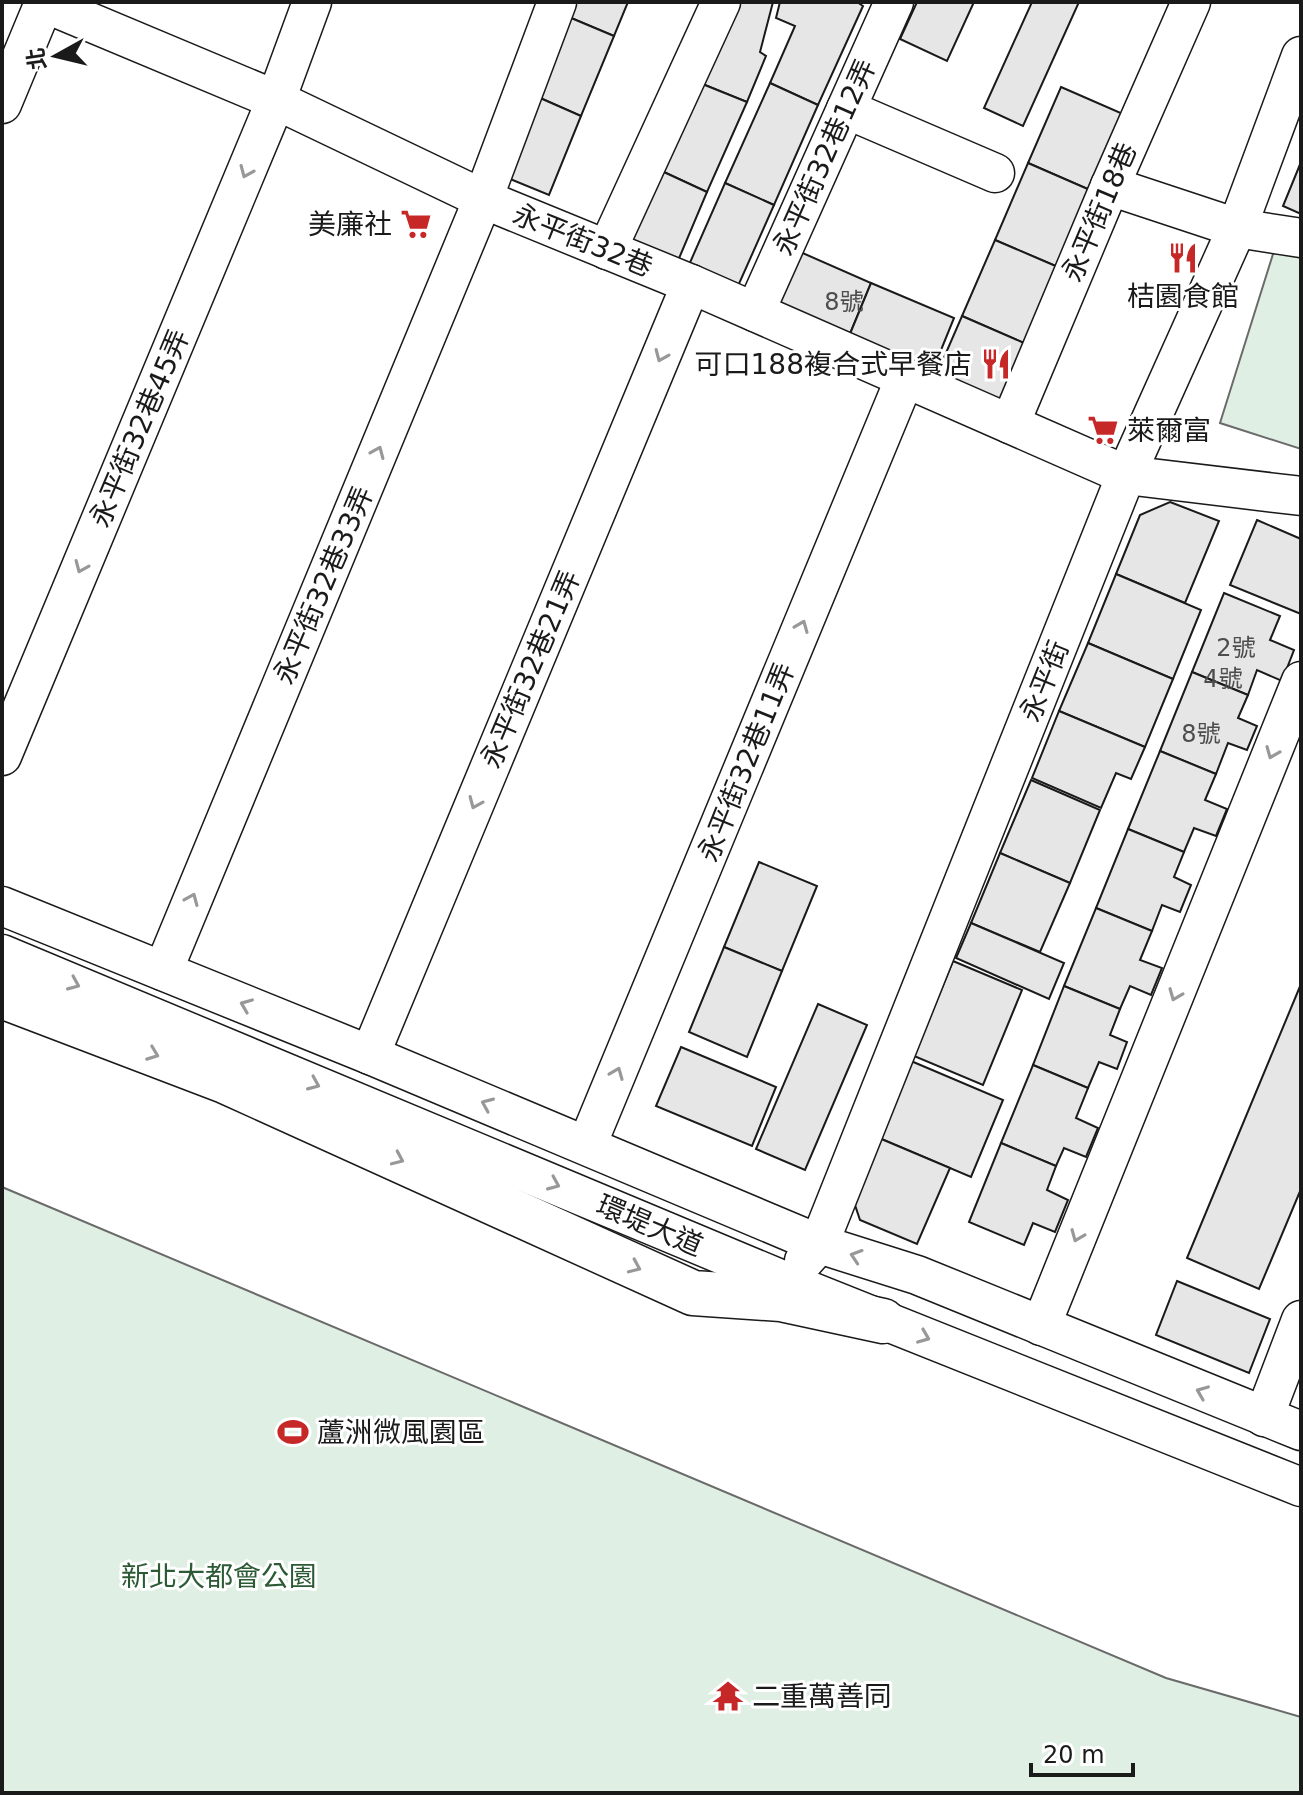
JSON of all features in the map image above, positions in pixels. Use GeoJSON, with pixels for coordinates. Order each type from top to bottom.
{"type":"FeatureCollection","features":[{"type":"Feature","properties":{"kind":"main road"},"geometry":{"type":"LineString","coordinates":[[2,996],[225,1081],[693,1293],[783,1290],[883,1321]]}},
{"type":"Feature","properties":{"kind":"street","name":"永平街32巷"},"geometry":{"type":"LineString","coordinates":[[43,2],[276,100],[483,199],[691,284],[1126,475],[1301,496]]}},
{"type":"Feature","properties":{"kind":"street"},"geometry":{"type":"LineString","coordinates":[[2,104],[43,2]]}},
{"type":"Feature","properties":{"kind":"street","name":"永平街32巷45弄"},"geometry":{"type":"LineString","coordinates":[[2,756],[276,100],[312,2]]}},
{"type":"Feature","properties":{"kind":"street","name":"永平街32巷33弄"},"geometry":{"type":"LineString","coordinates":[[163,971],[483,199],[557,2]]}},
{"type":"Feature","properties":{"kind":"street"},"geometry":{"type":"LineString","coordinates":[[607,250],[721,2]]}},
{"type":"Feature","properties":{"kind":"street","name":"永平街32巷12弄"},"geometry":{"type":"LineString","coordinates":[[755,312],[894,2]]}},
{"type":"Feature","properties":{"kind":"street","name":"永平街18巷"},"geometry":{"type":"LineString","coordinates":[[1010,424],[1191,2]]}},
{"type":"Feature","properties":{"kind":"street","name":"永平街"},"geometry":{"type":"LineString","coordinates":[[783,1290],[819,1244],[1126,475],[1237,228],[1301,56]]}},
{"type":"Feature","properties":{"kind":"street"},"geometry":{"type":"LineString","coordinates":[[846,109],[995,173]]}},
{"type":"Feature","properties":{"kind":"street"},"geometry":{"type":"LineString","coordinates":[[1110,186],[1237,228],[1301,238]]}},
{"type":"Feature","properties":{"kind":"street","name":"永平街32巷21弄"},"geometry":{"type":"LineString","coordinates":[[370,1055],[691,284]]}},
{"type":"Feature","properties":{"kind":"street","name":"永平街32巷11弄"},"geometry":{"type":"LineString","coordinates":[[587,1145],[905,378]]}},
{"type":"Feature","properties":{"kind":"street"},"geometry":{"type":"LineString","coordinates":[[1041,1326],[1301,681]]}},
{"type":"Feature","properties":{"kind":"street","name":"環堤大道"},"geometry":{"type":"LineString","coordinates":[[2,906],[370,1055],[819,1244],[917,1275],[1301,1431]]}},
{"type":"Feature","properties":{"kind":"street","name":"環堤大道"},"geometry":{"type":"LineString","coordinates":[[2,954],[783,1290]]}},
{"type":"Feature","properties":{"kind":"street"},"geometry":{"type":"LineString","coordinates":[[1264,1417],[1301,1320]]}},
{"type":"Feature","properties":{"kind":"street"},"geometry":{"type":"LineString","coordinates":[[883,1321],[1301,1487]]}},
{"type":"Feature","properties":{"kind":"green space"},"geometry":{"type":"Polygon","coordinates":[[[1284,219],[1301,224],[1301,449],[1220,423],[1284,219]]]}},
{"type":"Feature","properties":{"kind":"green space","name":"蘆洲微風園區"},"geometry":{"type":"Polygon","coordinates":[[[2,1187],[1166,1678],[1301,1717],[1301,1793],[2,1793],[2,1187]]]}},
{"type":"Feature","properties":{"kind":"building"},"geometry":{"type":"Polygon","coordinates":[[[569,2],[628,2],[614,36],[564,15],[569,2]]]}},
{"type":"Feature","properties":{"kind":"building"},"geometry":{"type":"Polygon","coordinates":[[[723,2],[773,2],[760,52],[766,56],[747,102],[690,79],[723,2]]]}},
{"type":"Feature","properties":{"kind":"building"},"geometry":{"type":"Polygon","coordinates":[[[780,2],[857,2],[863,6],[818,105],[770,83],[795,26],[776,18],[780,2]]]}},
{"type":"Feature","properties":{"kind":"building"},"geometry":{"type":"Polygon","coordinates":[[[917,2],[974,2],[947,61],[900,39],[917,2]]]}},
{"type":"Feature","properties":{"kind":"building"},"geometry":{"type":"Polygon","coordinates":[[[1032,2],[1079,2],[1023,126],[984,108],[1032,2]]]}},
{"type":"Feature","properties":{"kind":"building"},"geometry":{"type":"Polygon","coordinates":[[[564,15],[614,36],[581,116],[531,94],[564,15]]]}},
{"type":"Feature","properties":{"kind":"building"},"geometry":{"type":"Polygon","coordinates":[[[690,79],[747,102],[707,192],[653,167],[690,79]]]}},
{"type":"Feature","properties":{"kind":"building"},"geometry":{"type":"Polygon","coordinates":[[[770,83],[818,105],[774,205],[725,183],[770,83]]]}},
{"type":"Feature","properties":{"kind":"building"},"geometry":{"type":"Polygon","coordinates":[[[1061,87],[1123,114],[1090,190],[1028,163],[1061,87]]]}},
{"type":"Feature","properties":{"kind":"building"},"geometry":{"type":"Polygon","coordinates":[[[531,94],[581,116],[549,195],[498,174],[531,94]]]}},
{"type":"Feature","properties":{"kind":"building"},"geometry":{"type":"Polygon","coordinates":[[[1301,162],[1301,214],[1283,206],[1301,162]]]}},
{"type":"Feature","properties":{"kind":"building"},"geometry":{"type":"Polygon","coordinates":[[[1028,163],[1090,190],[1058,267],[995,240],[1028,163]]]}},
{"type":"Feature","properties":{"kind":"building"},"geometry":{"type":"Polygon","coordinates":[[[653,167],[707,192],[669,282],[613,258],[653,167]]]}},
{"type":"Feature","properties":{"kind":"building"},"geometry":{"type":"Polygon","coordinates":[[[725,183],[774,205],[730,304],[681,283],[725,183]]]}},
{"type":"Feature","properties":{"kind":"building"},"geometry":{"type":"Polygon","coordinates":[[[995,240],[1058,267],[1024,343],[962,316],[995,240]]]}},
{"type":"Feature","properties":{"kind":"building"},"geometry":{"type":"Polygon","coordinates":[[[798,251],[871,283],[840,358],[775,307],[798,251]]]}},
{"type":"Feature","properties":{"kind":"building"},"geometry":{"type":"Polygon","coordinates":[[[871,283],[954,318],[924,392],[840,358],[871,283]]]}},
{"type":"Feature","properties":{"kind":"building"},"geometry":{"type":"Polygon","coordinates":[[[962,316],[1024,343],[991,420],[929,392],[962,316]]]}},
{"type":"Feature","properties":{"kind":"building"},"geometry":{"type":"Polygon","coordinates":[[[1170,502],[1219,521],[1185,603],[1116,574],[1140,515],[1170,502]]]}},
{"type":"Feature","properties":{"kind":"building"},"geometry":{"type":"Polygon","coordinates":[[[1257,520],[1301,539],[1301,614],[1230,585],[1257,520]]]}},
{"type":"Feature","properties":{"kind":"building"},"geometry":{"type":"Polygon","coordinates":[[[1116,574],[1201,610],[1173,679],[1088,643],[1116,574]]]}},
{"type":"Feature","properties":{"kind":"building"},"geometry":{"type":"Polygon","coordinates":[[[1224,593],[1280,616],[1270,640],[1294,650],[1282,681],[1257,670],[1248,695],[1192,672],[1224,593]]]}},
{"type":"Feature","properties":{"kind":"building"},"geometry":{"type":"Polygon","coordinates":[[[1088,643],[1173,679],[1145,747],[1059,711],[1088,643]]]}},
{"type":"Feature","properties":{"kind":"building"},"geometry":{"type":"Polygon","coordinates":[[[1192,672],[1248,695],[1238,718],[1257,726],[1247,750],[1228,743],[1216,774],[1160,751],[1192,672]]]}},
{"type":"Feature","properties":{"kind":"building"},"geometry":{"type":"Polygon","coordinates":[[[1059,711],[1145,747],[1131,779],[1116,773],[1101,808],[1032,778],[1059,711]]]}},
{"type":"Feature","properties":{"kind":"building"},"geometry":{"type":"Polygon","coordinates":[[[1160,751],[1216,774],[1205,800],[1227,809],[1216,836],[1194,828],[1184,852],[1128,829],[1160,751]]]}},
{"type":"Feature","properties":{"kind":"building"},"geometry":{"type":"Polygon","coordinates":[[[1031,780],[1100,810],[1070,883],[1000,853],[1031,780]]]}},
{"type":"Feature","properties":{"kind":"building"},"geometry":{"type":"Polygon","coordinates":[[[1128,829],[1184,852],[1174,877],[1191,885],[1180,912],[1162,905],[1152,931],[1096,908],[1128,829]]]}},
{"type":"Feature","properties":{"kind":"building"},"geometry":{"type":"Polygon","coordinates":[[[1000,853],[1070,883],[1040,952],[971,923],[1000,853]]]}},
{"type":"Feature","properties":{"kind":"building"},"geometry":{"type":"Polygon","coordinates":[[[759,862],[817,886],[782,971],[724,947],[759,862]]]}},
{"type":"Feature","properties":{"kind":"building"},"geometry":{"type":"Polygon","coordinates":[[[1096,908],[1152,931],[1140,960],[1162,968],[1151,995],[1130,986],[1120,1009],[1064,986],[1096,908]]]}},
{"type":"Feature","properties":{"kind":"building"},"geometry":{"type":"Polygon","coordinates":[[[971,923],[1064,963],[1049,999],[956,958],[971,923]]]}},
{"type":"Feature","properties":{"kind":"building"},"geometry":{"type":"Polygon","coordinates":[[[724,947],[782,971],[747,1057],[689,1032],[724,947]]]}},
{"type":"Feature","properties":{"kind":"building"},"geometry":{"type":"Polygon","coordinates":[[[953,961],[1022,990],[983,1085],[914,1056],[953,961]]]}},
{"type":"Feature","properties":{"kind":"building"},"geometry":{"type":"Polygon","coordinates":[[[1301,984],[1301,1189],[1259,1289],[1187,1258],[1301,984]]]}},
{"type":"Feature","properties":{"kind":"building"},"geometry":{"type":"Polygon","coordinates":[[[1064,986],[1120,1009],[1110,1035],[1127,1042],[1117,1069],[1099,1062],[1088,1088],[1033,1065],[1064,986]]]}},
{"type":"Feature","properties":{"kind":"building"},"geometry":{"type":"Polygon","coordinates":[[[818,1004],[867,1025],[805,1170],[756,1149],[818,1004]]]}},
{"type":"Feature","properties":{"kind":"building"},"geometry":{"type":"Polygon","coordinates":[[[681,1047],[776,1087],[752,1146],[656,1106],[681,1047]]]}},
{"type":"Feature","properties":{"kind":"building"},"geometry":{"type":"Polygon","coordinates":[[[911,1061],[1003,1100],[971,1177],[879,1138],[911,1061]]]}},
{"type":"Feature","properties":{"kind":"building"},"geometry":{"type":"Polygon","coordinates":[[[1033,1065],[1088,1088],[1076,1118],[1098,1128],[1086,1157],[1064,1148],[1056,1166],[1001,1143],[1033,1065]]]}},
{"type":"Feature","properties":{"kind":"building"},"geometry":{"type":"Polygon","coordinates":[[[879,1138],[950,1168],[917,1244],[860,1220],[853,1199],[879,1138]]]}},
{"type":"Feature","properties":{"kind":"building"},"geometry":{"type":"Polygon","coordinates":[[[1001,1143],[1056,1166],[1047,1190],[1068,1200],[1055,1232],[1033,1223],[1024,1245],[969,1222],[1001,1143]]]}},
{"type":"Feature","properties":{"kind":"building"},"geometry":{"type":"Polygon","coordinates":[[[1177,1281],[1270,1319],[1249,1373],[1156,1335],[1177,1281]]]}},
{"type":"Feature","properties":{"kind":"place","name":"美廉社"},"geometry":{"type":"Point","coordinates":[416,224]}},
{"type":"Feature","properties":{"kind":"place","name":"桔園食館"},"geometry":{"type":"Point","coordinates":[1183,258]}},
{"type":"Feature","properties":{"kind":"place","name":"可口188複合式早餐店"},"geometry":{"type":"Point","coordinates":[996,364]}},
{"type":"Feature","properties":{"kind":"place","name":"萊爾富"},"geometry":{"type":"Point","coordinates":[1103,430]}},
{"type":"Feature","properties":{"kind":"place","name":"蘆洲微風園區"},"geometry":{"type":"Point","coordinates":[293,1432]}},
{"type":"Feature","properties":{"kind":"place","name":"二重萬善同"},"geometry":{"type":"Point","coordinates":[728,1696]}},
{"type":"Feature","properties":{"kind":"park label","name":"新北大都會公園"},"geometry":{"type":"Point","coordinates":[219,1576]}}]}
